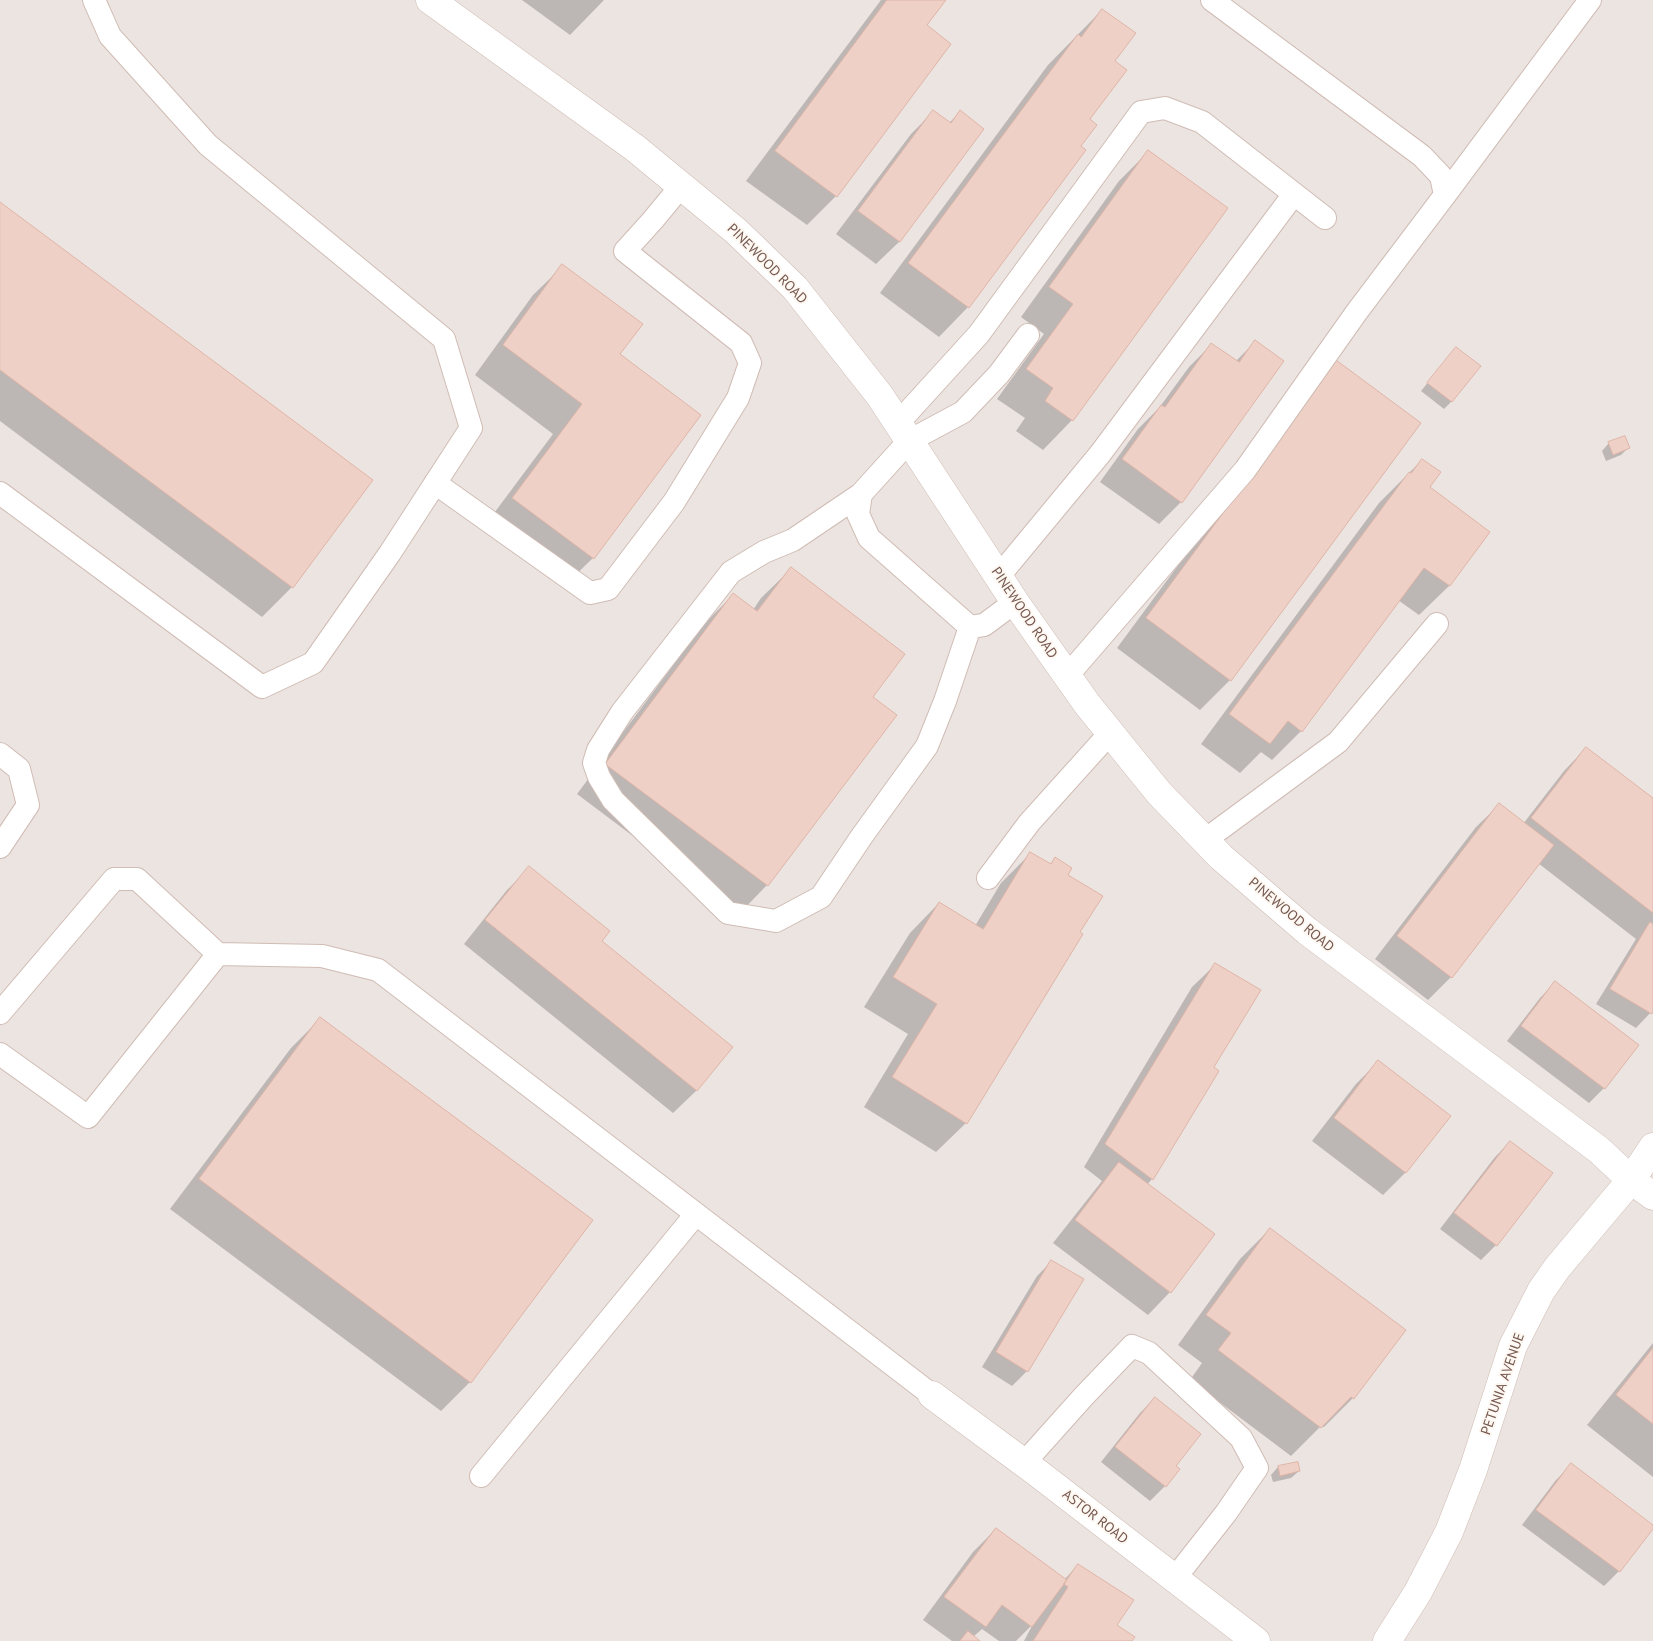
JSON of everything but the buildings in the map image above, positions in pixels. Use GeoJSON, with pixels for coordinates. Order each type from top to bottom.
{"type":"FeatureCollection","features":[{"type":"Feature","properties":{"kind":"street","name":"PINEWOOD ROAD"},"geometry":{"type":"LineString","coordinates":[[430,0],[635,148],[736,231],[795,288],[880,396],[1015,602],[1087,704],[1159,793],[1221,856],[1307,931],[1599,1150],[1631,1180],[1653,1196]]}},
{"type":"Feature","properties":{"kind":"street","name":"PETUNIA AVENUE"},"geometry":{"type":"LineString","coordinates":[[1386,1641],[1418,1592],[1449,1532],[1473,1470],[1513,1346],[1541,1291],[1557,1268],[1631,1180],[1653,1147]]}},
{"type":"Feature","properties":{"kind":"street","name":"ASTOR ROAD"},"geometry":{"type":"LineString","coordinates":[[932,1396],[1024,1462],[1256,1641]]}},
{"type":"Feature","properties":{"kind":"lane"},"geometry":{"type":"LineString","coordinates":[[0,493],[262,687],[313,663],[390,553],[472,428],[444,339],[208,145],[110,36],[94,0]]}},
{"type":"Feature","properties":{"kind":"lane"},"geometry":{"type":"LineString","coordinates":[[1212,0],[1422,156],[1441,176],[1445,195]]}},
{"type":"Feature","properties":{"kind":"lane"},"geometry":{"type":"LineString","coordinates":[[1067,676],[1245,470],[1356,313],[1590,0]]}},
{"type":"Feature","properties":{"kind":"lane"},"geometry":{"type":"LineString","coordinates":[[970,628],[946,701],[927,746],[857,844],[822,897],[776,921],[728,914],[613,800],[599,777],[594,763],[598,750],[622,712],[731,572],[764,552],[793,540],[862,494],[904,432],[979,334],[1141,112],[1165,108],[1202,122],[1325,218]]}},
{"type":"Feature","properties":{"kind":"lane"},"geometry":{"type":"LineString","coordinates":[[435,483],[590,593],[608,589],[674,502],[738,398],[750,363],[741,343],[625,251],[681,186]]}},
{"type":"Feature","properties":{"kind":"lane"},"geometry":{"type":"LineString","coordinates":[[999,576],[1106,446],[1294,194]]}},
{"type":"Feature","properties":{"kind":"lane"},"geometry":{"type":"LineString","coordinates":[[904,432],[963,412],[999,374],[1028,335]]}},
{"type":"Feature","properties":{"kind":"lane"},"geometry":{"type":"LineString","coordinates":[[862,494],[858,514],[869,538],[970,628]]}},
{"type":"Feature","properties":{"kind":"lane"},"geometry":{"type":"LineString","coordinates":[[970,628],[984,625],[1015,602]]}},
{"type":"Feature","properties":{"kind":"lane"},"geometry":{"type":"LineString","coordinates":[[1205,840],[1338,742],[1437,624]]}},
{"type":"Feature","properties":{"kind":"lane"},"geometry":{"type":"LineString","coordinates":[[988,878],[1029,824],[1110,733]]}},
{"type":"Feature","properties":{"kind":"lane"},"geometry":{"type":"LineString","coordinates":[[0,754],[19,769],[28,805],[0,847]]}},
{"type":"Feature","properties":{"kind":"lane"},"geometry":{"type":"LineString","coordinates":[[0,1013],[114,879],[137,879],[218,954],[322,956],[378,970],[932,1396]]}},
{"type":"Feature","properties":{"kind":"lane"},"geometry":{"type":"LineString","coordinates":[[0,1054],[88,1117],[218,954]]}},
{"type":"Feature","properties":{"kind":"lane"},"geometry":{"type":"LineString","coordinates":[[481,1476],[696,1214]]}},
{"type":"Feature","properties":{"kind":"lane"},"geometry":{"type":"LineString","coordinates":[[1024,1462],[1132,1346],[1149,1353],[1241,1438],[1257,1468],[1226,1513],[1175,1578]]}},
{"type":"Feature","properties":{"kind":"shaded area"},"geometry":{"type":"Polygon","coordinates":[[[0,0],[1653,0],[1653,1641],[0,1641],[0,0]]]}}]}
